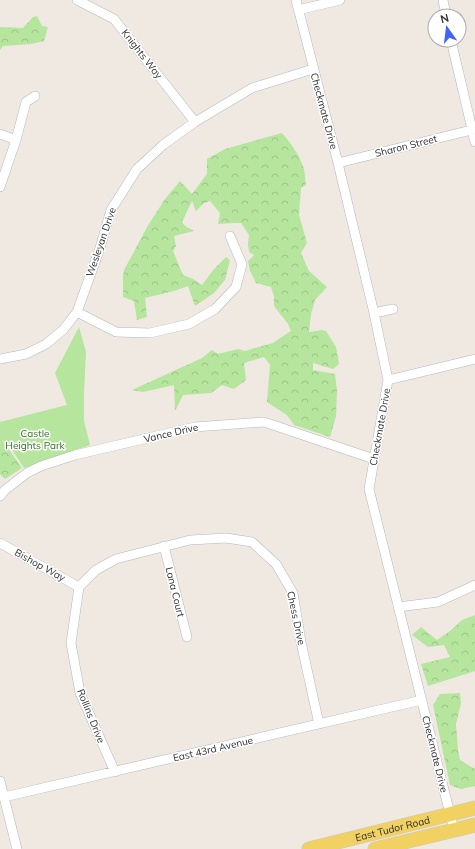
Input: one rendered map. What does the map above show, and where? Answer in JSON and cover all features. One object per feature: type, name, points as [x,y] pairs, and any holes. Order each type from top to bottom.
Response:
[{"type":"main road","name":"East Tudor Road","points":[[309,849],[475,808]]},
{"type":"main road","name":"East Tudor Road","points":[[374,849],[475,826]]},
{"type":"street","name":"Knights Way","points":[[77,0],[114,19],[195,122]]},
{"type":"street","name":"Checkmate Drive","points":[[296,0],[338,163],[374,313],[388,380],[369,490],[454,830]]},
{"type":"street","points":[[298,10],[340,0]]},
{"type":"street","points":[[453,48],[475,142]]},
{"type":"street","name":"Wesleyan Drive","points":[[0,359],[26,354],[46,344],[63,330],[77,312],[100,248],[111,210],[137,169],[163,145],[195,122],[252,88],[313,69]]},
{"type":"street","points":[[0,186],[16,140],[26,102],[35,96]]},
{"type":"street","name":"Sharon Street","points":[[338,163],[473,130]]},
{"type":"street","points":[[0,134],[16,140]]},
{"type":"street","points":[[77,312],[116,332],[150,333],[189,324],[216,309],[236,287],[242,264],[230,236]]},
{"type":"street","points":[[374,313],[393,308]]},
{"type":"street","points":[[388,380],[475,359]]},
{"type":"street","name":"Vance Drive","points":[[0,496],[5,490],[27,473],[41,466],[75,455],[194,427],[264,422],[374,459]]},
{"type":"street","name":"Chess Drive","points":[[164,546],[190,540],[226,538],[252,542],[276,564],[293,593],[301,642],[319,724]]},
{"type":"street","name":"Bishop Way","points":[[0,543],[79,587]]},
{"type":"street","points":[[79,587],[96,570],[116,559],[164,546]]},
{"type":"street","name":"Lana Court","points":[[164,546],[187,637]]},
{"type":"street","points":[[398,607],[438,602],[475,585]]},
{"type":"street","name":"Rollins Drive","points":[[79,587],[71,643],[80,693],[115,772]]},
{"type":"street","name":"East 43rd Avenue","points":[[4,797],[422,700]]},
{"type":"street","points":[[0,781],[18,849]]},
{"type":"green space","points":[[37,16],[42,26],[48,27],[44,41],[31,44],[3,46],[0,50],[0,27],[23,28],[33,17]]},
{"type":"green space","points":[[282,133],[298,155],[304,171],[306,185],[301,188],[299,215],[307,243],[301,253],[309,271],[327,287],[315,300],[311,314],[309,332],[322,330],[326,331],[336,347],[339,364],[333,369],[313,363],[313,370],[335,374],[337,391],[336,416],[330,437],[294,425],[287,415],[267,402],[270,365],[264,357],[244,363],[246,380],[234,389],[222,385],[211,393],[183,395],[175,411],[174,385],[143,392],[132,390],[202,358],[212,350],[218,354],[238,349],[245,351],[273,343],[291,331],[288,324],[274,306],[274,296],[271,287],[256,283],[250,271],[248,261],[254,255],[249,252],[249,235],[241,223],[218,224],[220,213],[210,201],[204,203],[196,211],[192,201],[182,222],[185,226],[194,231],[174,236],[176,246],[173,251],[183,275],[202,285],[214,269],[226,257],[230,260],[225,280],[214,293],[195,306],[188,286],[145,298],[147,317],[137,320],[134,301],[123,297],[124,270],[147,227],[165,199],[180,181],[192,194],[207,174],[207,159],[225,149]]},
{"type":"green space","name":"Castle Heights Park","points":[[79,327],[86,352],[84,421],[90,445],[24,468],[9,445],[0,439],[0,422],[67,405],[55,373]]},
{"type":"green space","points":[[0,437],[22,468],[5,479],[0,474]]},
{"type":"green space","points":[[475,615],[475,671],[428,686],[421,664],[450,657],[444,645],[428,647],[412,635],[421,627],[437,640],[462,620]]},
{"type":"green space","points":[[460,693],[461,703],[456,724],[458,750],[460,760],[475,769],[475,786],[461,789],[450,785],[433,705],[440,694]]}]
